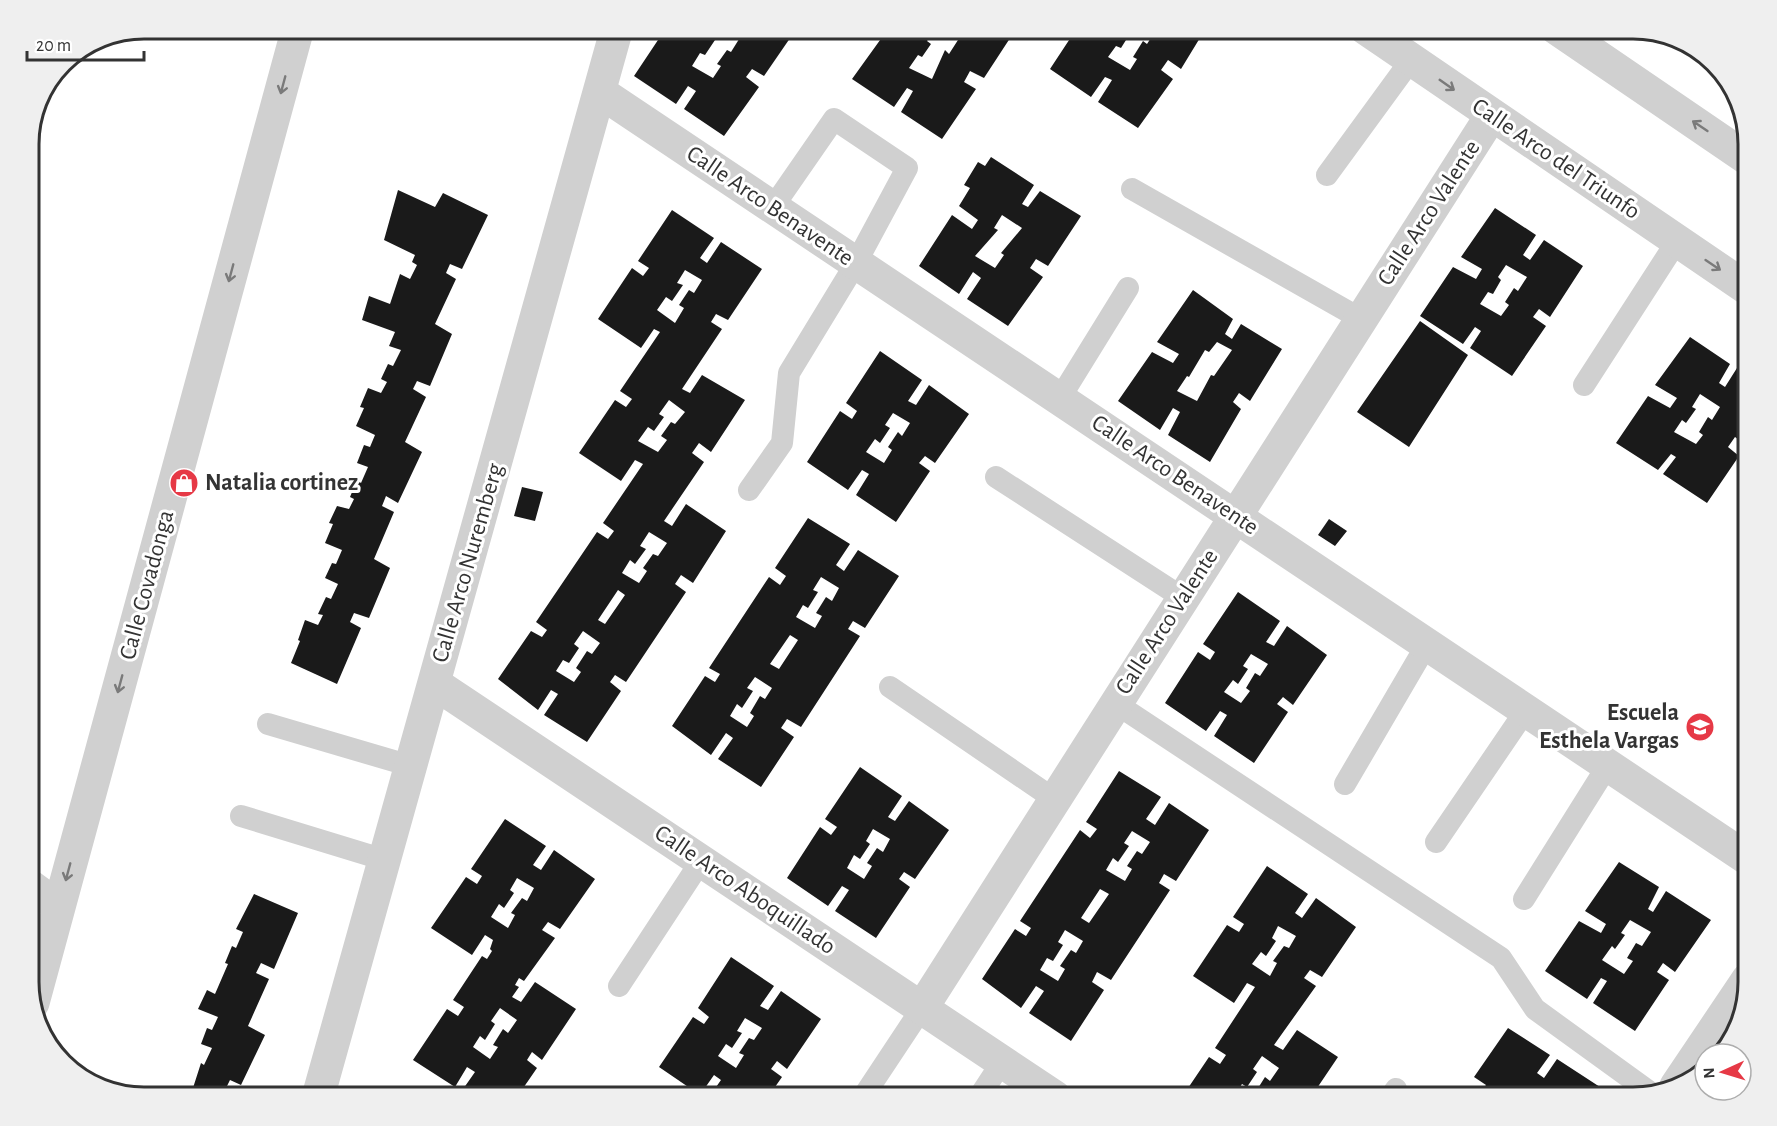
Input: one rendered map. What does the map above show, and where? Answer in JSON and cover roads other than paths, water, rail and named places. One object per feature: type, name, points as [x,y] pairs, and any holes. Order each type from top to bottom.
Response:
[{"type":"street","name":"Calle Covadonga","points":[[39,981],[295,39]]},
{"type":"street","name":"Calle Arco Nuremberg","points":[[321,1087],[614,39]]},
{"type":"street","name":"Calle Arco del Triunfo","points":[[1381,39],[1738,282]]},
{"type":"street","points":[[1572,39],[1738,152]]},
{"type":"street","name":"Calle Arco Benavente","points":[[600,92],[1738,852]]},
{"type":"street","name":"Calle Arco Valente","points":[[922,1008],[1491,116]]},
{"type":"street","name":"Calle Arco Aboquillado","points":[[434,683],[1039,1087]]},
{"type":"street","points":[[39,893],[59,908]]},
{"type":"street","points":[[1684,1074],[1737,998]]},
{"type":"lane","points":[[1327,174],[1411,60]]},
{"type":"lane","points":[[749,490],[782,443],[789,373],[856,263],[907,168],[834,119],[773,207]]},
{"type":"lane","points":[[1132,189],[1361,320]]},
{"type":"lane","points":[[1584,385],[1677,241]]},
{"type":"lane","points":[[1060,398],[1128,288]]},
{"type":"lane","points":[[996,477],[1183,597]]},
{"type":"lane","points":[[1345,784],[1427,644]]},
{"type":"lane","points":[[890,687],[1054,799]]},
{"type":"lane","points":[[1115,703],[1501,958],[1535,1009],[1642,1086]]},
{"type":"lane","points":[[1436,842],[1526,710]]},
{"type":"lane","points":[[268,724],[411,766]]},
{"type":"lane","points":[[1524,899],[1608,765]]},
{"type":"lane","points":[[241,816],[385,860]]},
{"type":"lane","points":[[619,986],[701,861]]},
{"type":"lane","points":[[869,1087],[922,1008]]},
{"type":"lane","points":[[986,1087],[1002,1062]]},
{"type":"place","name":"Natalia cortinez","points":[[184,483]]},
{"type":"place","name":"Escuela Esthela Vargas","points":[[1700,727]]}]
